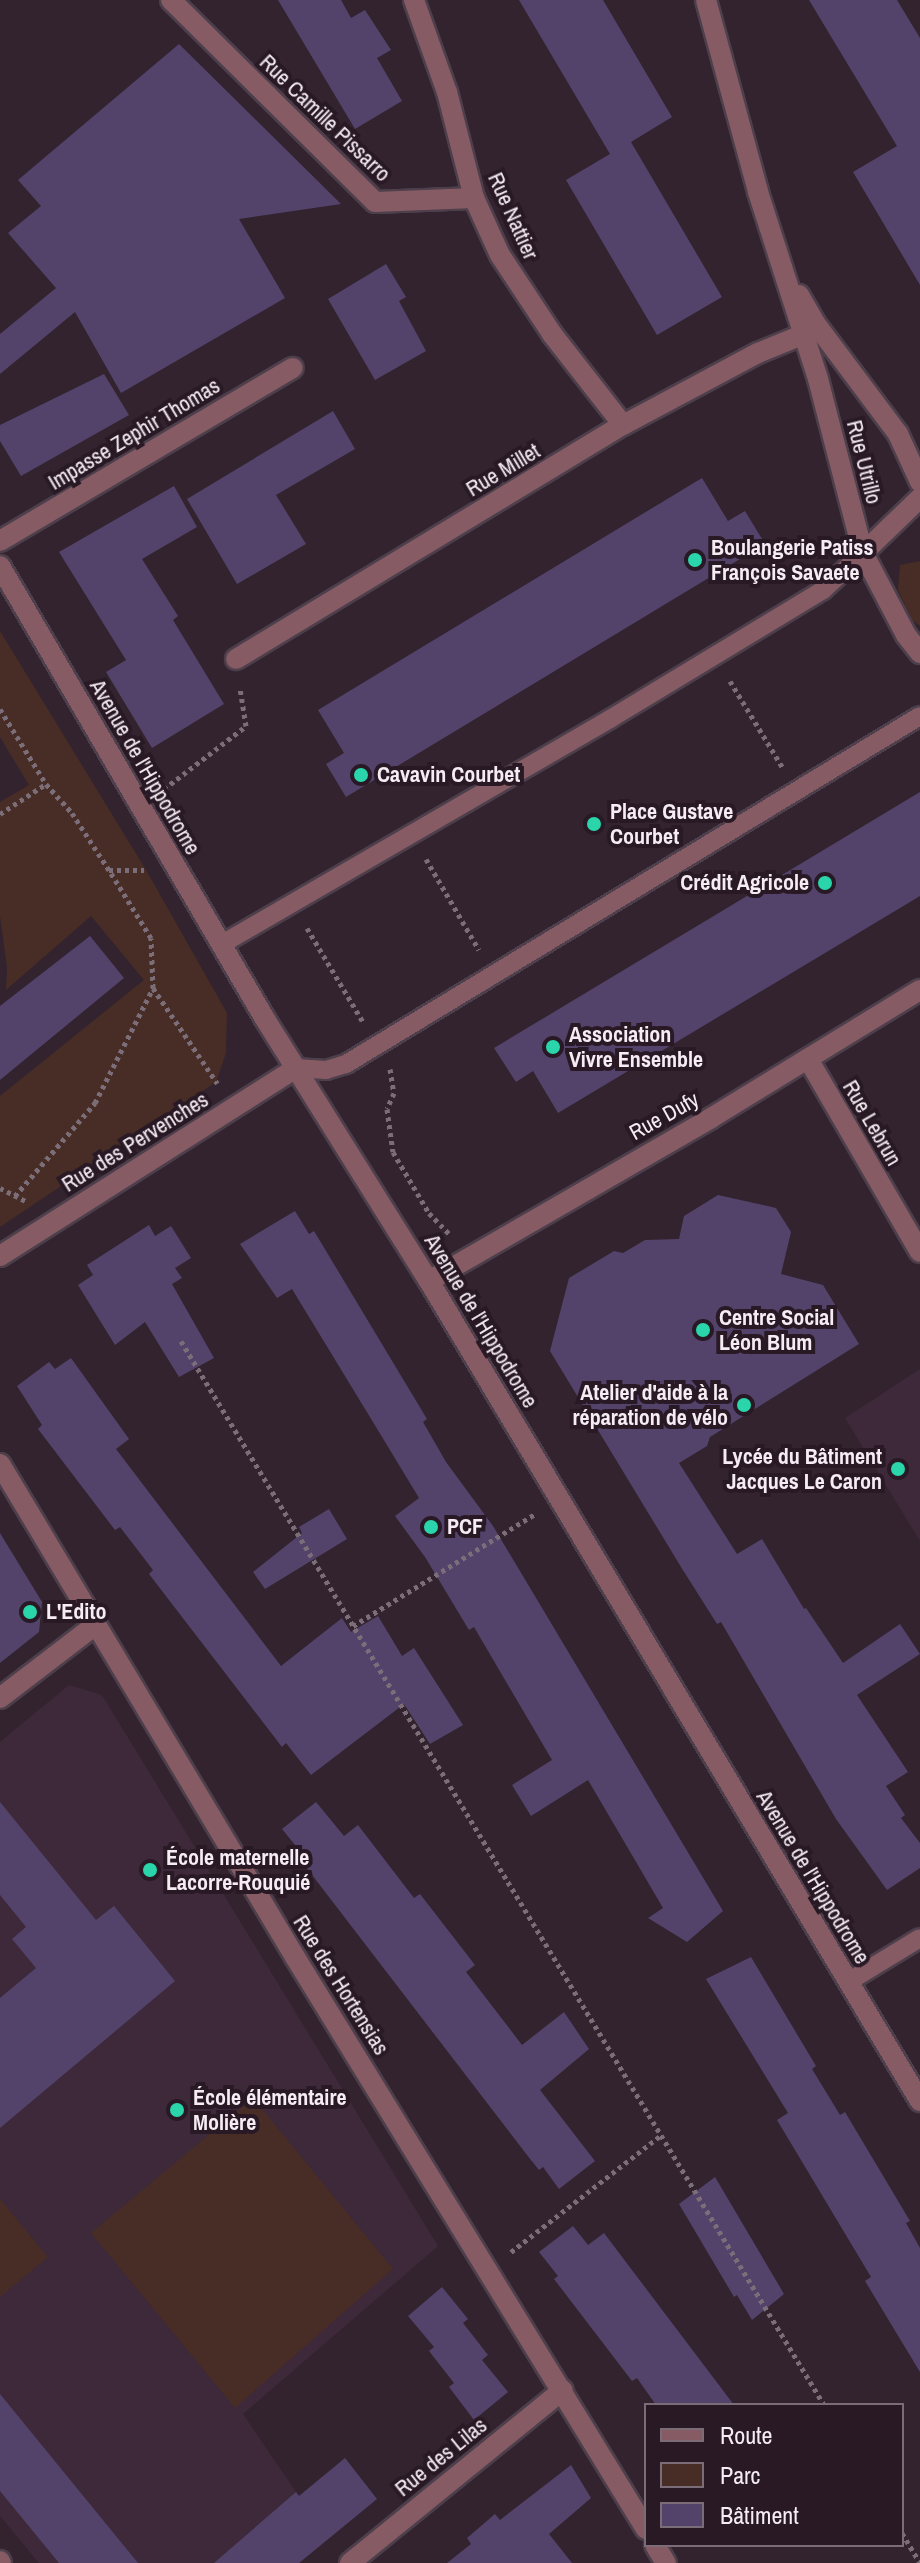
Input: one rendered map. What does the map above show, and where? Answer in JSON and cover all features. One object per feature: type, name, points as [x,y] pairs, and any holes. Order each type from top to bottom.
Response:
[{"type":"street","name":"Rue Camille Pissarro","points":[[171,0],[375,202],[474,198]]},
{"type":"street","name":"Rue Nattier","points":[[414,0],[447,92],[474,198],[500,255],[552,334],[623,425]]},
{"type":"street","name":"Rue Utrillo","points":[[706,0],[758,192],[818,379],[863,553],[906,635],[920,653]]},
{"type":"street","name":"Rue Utrillo","points":[[786,272],[815,323],[898,434],[920,482]]},
{"type":"street","name":"Rue Millet","points":[[236,659],[623,425],[758,353],[802,335]]},
{"type":"street","name":"Impasse Zephir Thomas","points":[[0,541],[293,368]]},
{"type":"street","points":[[863,553],[920,498]]},
{"type":"street","name":"Avenue de l'Hippodrome","points":[[0,566],[166,852],[429,1281],[920,2101]]},
{"type":"street","name":"Rue Dufy","points":[[429,1281],[920,990]]},
{"type":"street","name":"Rue Lebrun","points":[[808,1059],[920,1252]]},
{"type":"street","name":"Rue des Pervenches","points":[[0,1256],[296,1068]]},
{"type":"street","name":"Rue des Hortensias","points":[[0,1464],[644,2526]]},
{"type":"street","points":[[0,1698],[95,1625]]},
{"type":"street","name":"Rue des Lilas","points":[[350,2563],[563,2390]]},
{"type":"lane","points":[[222,944],[610,719],[714,652],[823,590],[863,553]]},
{"type":"lane","points":[[296,1068],[326,1070],[346,1064],[920,716]]},
{"type":"lane","points":[[848,1982],[920,1938]]},
{"type":"path","points":[[714,652],[796,791]]},
{"type":"path","points":[[140,806],[246,726],[236,659]]},
{"type":"path","points":[[0,709],[46,784],[72,813],[151,938],[153,988],[95,1103],[15,1196]]},
{"type":"path","points":[[0,814],[46,784]]},
{"type":"path","points":[[412,834],[494,976]]},
{"type":"path","points":[[109,870],[146,870],[166,852]]},
{"type":"path","points":[[293,905],[394,1076],[394,1093],[387,1109],[393,1152],[429,1213],[449,1234],[472,1234],[481,1250]]},
{"type":"path","points":[[153,988],[234,1108]]},
{"type":"path","points":[[181,1341],[823,2403]]},
{"type":"path","points":[[353,1626],[524,1523],[558,1497]]},
{"type":"path","points":[[511,2252],[660,2136]]},
{"type":"path","points":[[904,2537],[918,2562]]},
{"type":"shaded area","name":"Lycée du Bâtiment Jacques Le Caron","points":[[920,1369],[920,1541],[845,1418]]},
{"type":"shaded area","name":"École élémentaire Molière","points":[[69,1685],[102,1695],[438,2246],[243,2414],[296,2492],[332,2536],[299,2563],[39,2563],[0,2516],[0,1742]]},
{"type":"green space","points":[[920,561],[920,626],[912,620],[898,590],[900,565]]},
{"type":"green space","points":[[0,631],[146,870],[227,1013],[226,1053],[216,1082],[0,1227],[0,1096],[144,980],[91,916],[6,990],[7,967],[0,916],[0,802],[29,785],[0,737]]},
{"type":"green space","points":[[253,2098],[393,2269],[235,2408],[91,2233]]},
{"type":"green space","points":[[0,2199],[48,2257],[0,2297]]},
{"type":"building","points":[[278,0],[341,0],[351,18],[365,10],[391,50],[377,58],[402,101],[355,129]]},
{"type":"building","points":[[519,0],[603,0],[672,117],[631,142],[722,297],[657,335],[566,180],[610,154]]},
{"type":"building","points":[[809,0],[897,0],[920,38],[920,285],[853,172],[897,146]]},
{"type":"building","points":[[179,44],[341,204],[239,219],[285,298],[121,393],[75,312],[0,374],[0,334],[56,288],[8,233],[41,206],[18,180]]},
{"type":"building","points":[[386,264],[406,297],[399,301],[426,351],[375,380],[328,299]]},
{"type":"building","points":[[104,374],[129,415],[21,476],[0,441],[0,425]]},
{"type":"building","points":[[333,411],[355,449],[276,495],[306,544],[237,584],[187,499]]},
{"type":"building","points":[[702,478],[728,521],[745,511],[765,544],[346,797],[326,764],[344,753],[318,710]]},
{"type":"building","points":[[174,486],[197,527],[142,559],[178,616],[173,620],[224,704],[152,748],[106,672],[126,660],[59,552]]},
{"type":"building","points":[[920,792],[920,896],[558,1113],[533,1071],[516,1082],[494,1048]]},
{"type":"building","points":[[90,936],[124,978],[0,1080],[0,1006]]},
{"type":"building","points":[[718,1195],[776,1208],[791,1232],[781,1274],[823,1285],[859,1344],[710,1437],[707,1446],[679,1463],[737,1554],[762,1539],[804,1609],[843,1663],[900,1624],[920,1654],[857,1695],[908,1772],[886,1786],[905,1815],[901,1818],[920,1843],[920,1868],[887,1890],[836,1819],[721,1622],[717,1624],[681,1567],[550,1351],[569,1278],[614,1251],[623,1253],[645,1240],[679,1239],[684,1216]]},
{"type":"building","points":[[295,1211],[309,1234],[314,1231],[427,1419],[423,1422],[446,1462],[493,1526],[723,1911],[687,1942],[648,1918],[663,1908],[588,1780],[531,1816],[512,1785],[552,1760],[474,1627],[469,1630],[425,1557],[395,1516],[419,1498],[292,1289],[277,1298],[240,1244]]},
{"type":"building","points":[[149,1225],[155,1236],[171,1226],[191,1258],[175,1268],[182,1278],[172,1284],[214,1358],[179,1377],[145,1322],[115,1345],[78,1285],[93,1275],[87,1265]]},
{"type":"building","points":[[71,1358],[129,1439],[116,1449],[281,1666],[342,1618],[351,1632],[378,1616],[402,1656],[414,1648],[463,1725],[430,1744],[404,1704],[311,1775],[286,1743],[282,1747],[149,1574],[153,1570],[120,1527],[115,1530],[38,1429],[42,1425],[17,1386],[49,1362],[55,1369]]},
{"type":"building","points":[[329,1509],[347,1539],[265,1589],[253,1572],[302,1533],[299,1527]]},
{"type":"building","points":[[0,1533],[42,1602],[39,1632],[0,1663]]},
{"type":"building","points":[[0,1802],[96,1920],[114,1906],[175,1981],[0,2128],[0,1998],[36,1968],[12,1939],[26,1927],[0,1895]]},
{"type":"building","points":[[316,1802],[344,1836],[358,1825],[414,1898],[420,1894],[475,1965],[466,1972],[522,2045],[564,2012],[589,2049],[540,2090],[595,2161],[559,2189],[543,2167],[539,2170],[527,2155],[296,1854],[300,1851],[282,1829]]},
{"type":"building","points":[[751,1957],[816,2066],[812,2069],[840,2115],[845,2112],[910,2221],[906,2223],[920,2248],[920,2372],[865,2281],[871,2277],[777,2120],[788,2113],[706,1979]]},
{"type":"building","points":[[715,2177],[784,2294],[752,2320],[737,2295],[734,2297],[679,2204]]},
{"type":"building","points":[[573,2226],[588,2245],[604,2233],[732,2403],[655,2403],[637,2378],[632,2381],[554,2279],[558,2276],[539,2252]]},
{"type":"building","points":[[442,2287],[468,2319],[463,2323],[488,2355],[482,2360],[508,2392],[474,2420],[449,2387],[454,2383],[429,2351],[434,2347],[408,2316]]},
{"type":"building","points":[[0,2394],[138,2563],[59,2563],[0,2491]]},
{"type":"building","points":[[345,2458],[377,2499],[299,2563],[214,2563],[296,2492],[299,2496]]},
{"type":"building","points":[[571,2465],[591,2498],[549,2534],[572,2563],[447,2563],[471,2544],[467,2538],[495,2514],[500,2520]]},
{"type":"place","name":"Boulangerie Patiss François Savaete","points":[[695,560]]},
{"type":"place","name":"Cavavin Courbet","points":[[361,775]]},
{"type":"place","name":"Place Gustave Courbet","points":[[594,824]]},
{"type":"place","name":"Crédit Agricole","points":[[825,883]]},
{"type":"place","name":"Association Vivre Ensemble","points":[[553,1047]]},
{"type":"place","name":"Centre Social Léon Blum","points":[[703,1330]]},
{"type":"place","name":"Atelier d'aide à la réparation de vélo","points":[[744,1405]]},
{"type":"place","name":"Lycée du Bâtiment Jacques Le Caron","points":[[898,1469]]},
{"type":"place","name":"PCF","points":[[431,1527]]},
{"type":"place","name":"L'Edito","points":[[30,1612]]},
{"type":"place","name":"École maternelle Lacorre-Rouquié","points":[[150,1870]]},
{"type":"place","name":"École élémentaire Molière","points":[[177,2110]]}]
